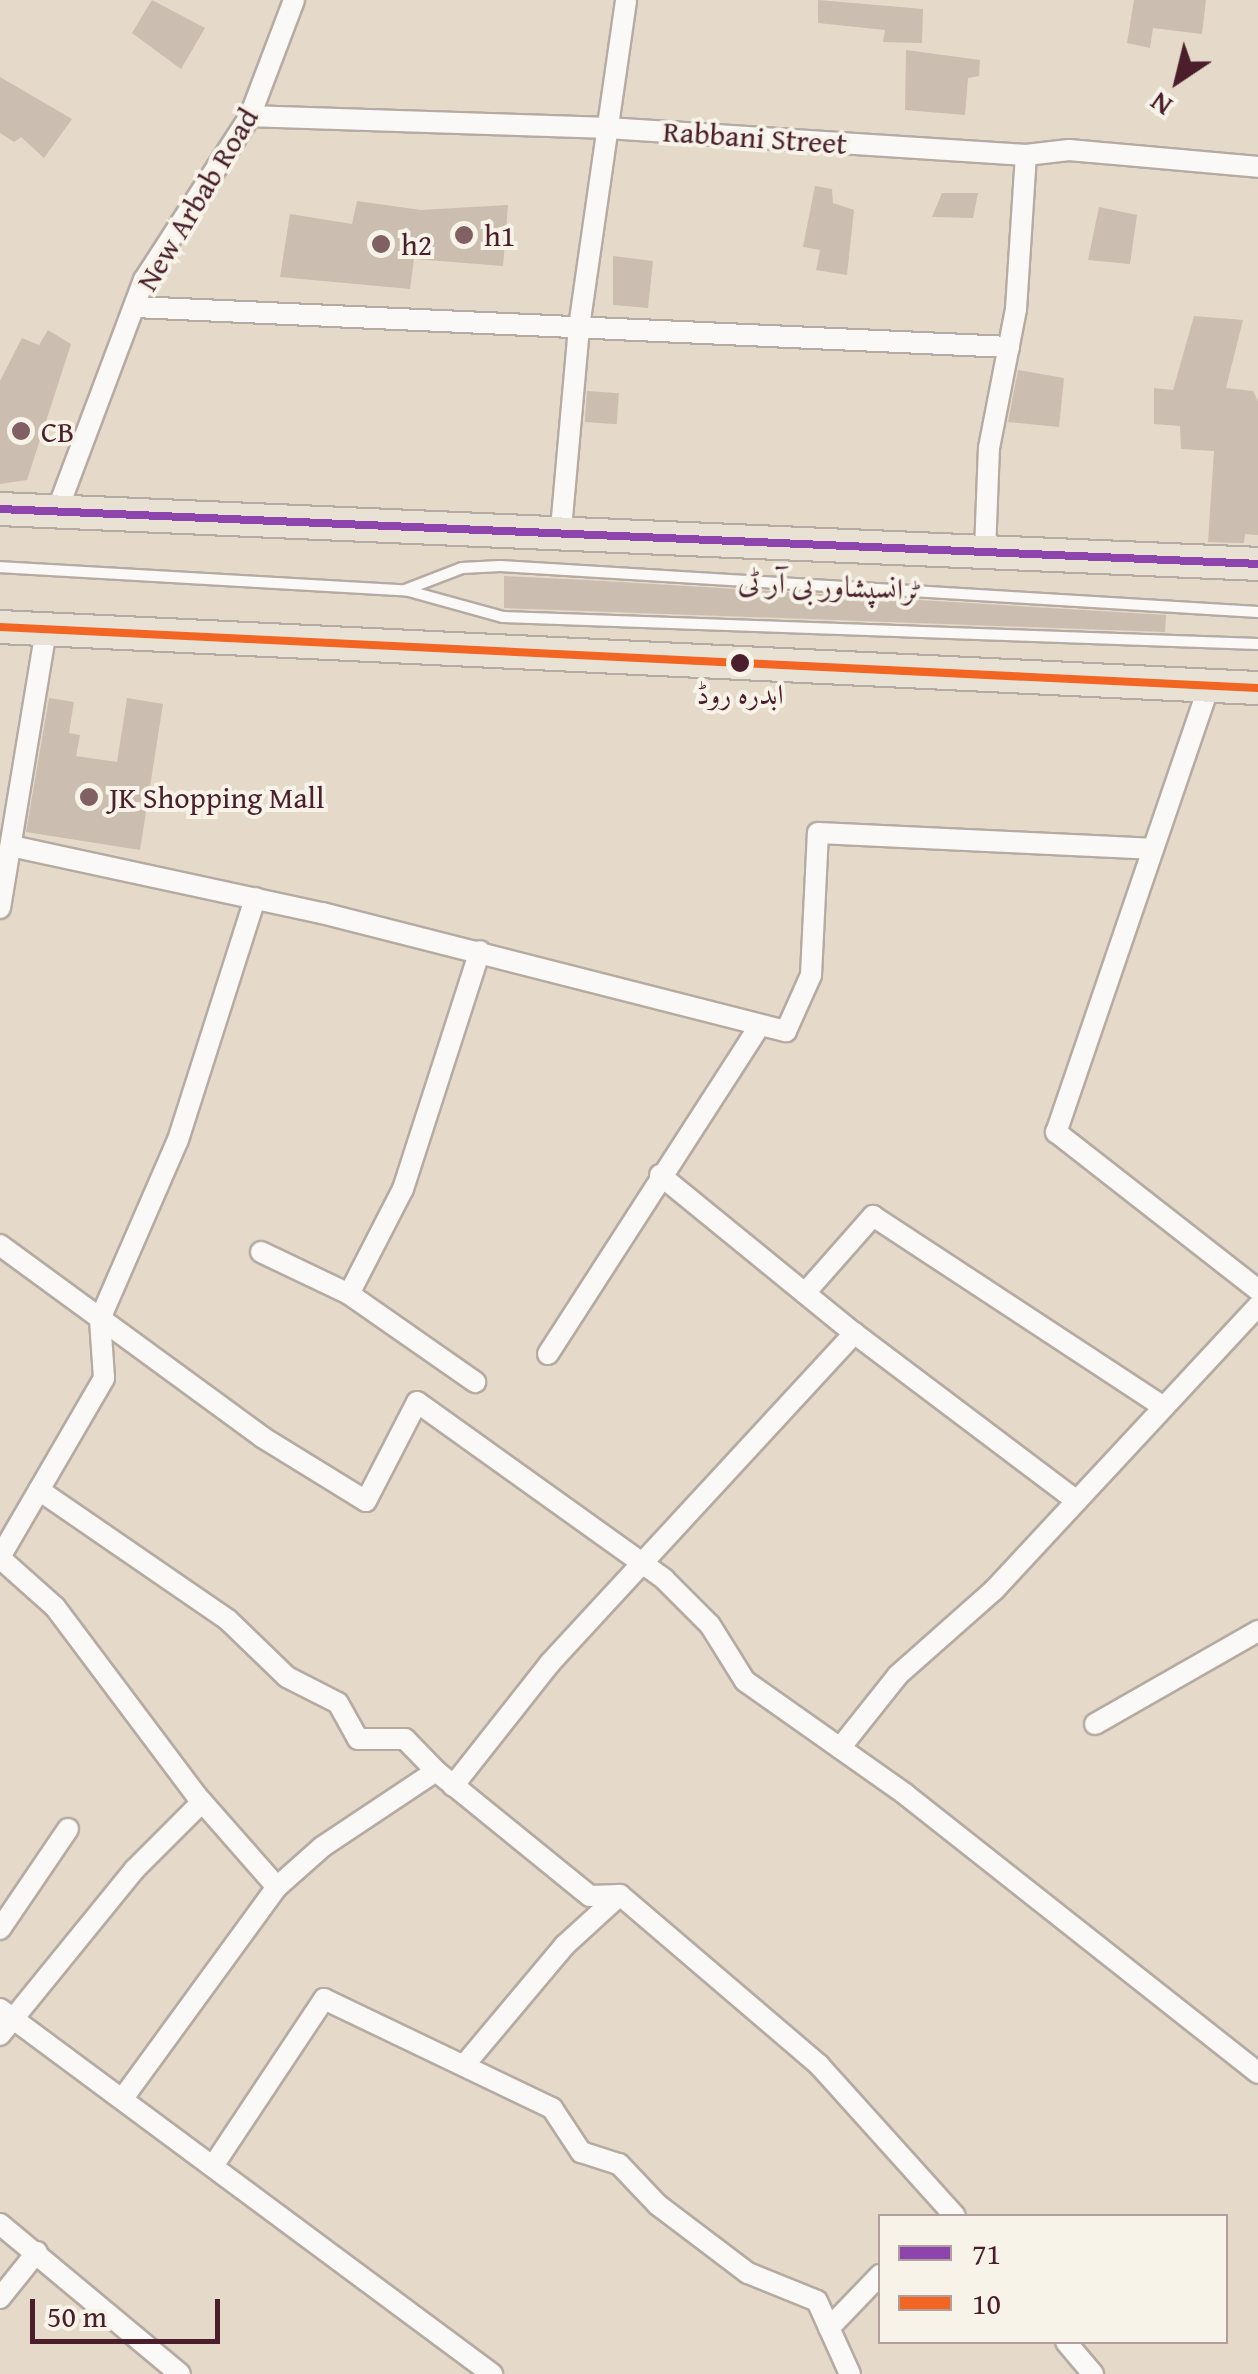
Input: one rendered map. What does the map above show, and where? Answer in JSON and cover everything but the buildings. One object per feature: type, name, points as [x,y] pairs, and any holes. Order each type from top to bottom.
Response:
[{"type":"highway","points":[[0,509],[561,529],[1258,564]]},
{"type":"highway","points":[[0,627],[1258,688]]},
{"type":"street","name":"New Arbab Road","points":[[57,511],[144,280],[250,116],[294,0]]},
{"type":"street","points":[[561,529],[579,327],[626,0]]},
{"type":"street","name":"Rabbani Street","points":[[250,116],[608,128],[1026,155],[1070,150],[1258,167]]},
{"type":"street","points":[[985,552],[989,448],[1008,347],[1026,155]]},
{"type":"street","points":[[135,307],[1008,347]]},
{"type":"street","points":[[0,908],[46,629]]},
{"type":"street","points":[[1209,686],[1056,1132],[1258,1290]]},
{"type":"street","points":[[11,846],[480,950],[786,1032],[811,976],[818,834],[1152,849]]},
{"type":"street","points":[[255,898],[178,1140],[100,1320],[104,1378],[0,1557],[55,1607],[202,1802],[277,1887]]},
{"type":"street","points":[[349,1294],[404,1189],[480,950]]},
{"type":"street","points":[[548,1354],[660,1174],[760,1025]]},
{"type":"street","points":[[660,1174],[854,1333],[1077,1500]]},
{"type":"street","points":[[805,1294],[873,1216],[1164,1407]]},
{"type":"street","points":[[0,1245],[262,1437],[366,1502],[417,1402],[644,1566],[710,1625],[744,1681],[840,1748],[1258,2074]]},
{"type":"street","points":[[261,1252],[349,1294],[476,1382]]},
{"type":"street","points":[[840,1748],[898,1675],[994,1590],[1258,1306]]},
{"type":"street","points":[[454,1786],[550,1663],[644,1566],[854,1333]]},
{"type":"street","points":[[40,1490],[228,1620],[286,1677],[338,1703],[358,1739],[406,1739],[436,1771],[590,1896],[620,1895],[819,2065],[946,2213]]},
{"type":"street","points":[[1095,1724],[1258,1631]]},
{"type":"street","points":[[123,2098],[277,1887],[322,1847],[436,1771]]},
{"type":"street","points":[[0,2035],[8,2014],[134,1870],[202,1802]]},
{"type":"street","points":[[0,1929],[68,1829]]},
{"type":"street","points":[[466,2064],[565,1945],[620,1895]]},
{"type":"street","points":[[215,2164],[324,2000],[552,2108],[581,2152],[620,2164],[658,2206],[748,2273],[816,2302],[850,2374]]},
{"type":"street","points":[[8,2014],[215,2164],[492,2374]]},
{"type":"street","points":[[0,2224],[180,2374]]},
{"type":"street","points":[[0,2298],[37,2252]]},
{"type":"street","points":[[829,2328],[878,2277]]},
{"type":"street","points":[[1068,2344],[1093,2374]]},
{"type":"lane","name":"ٹرانسپشاور بی آر ٹی","points":[[406,590],[462,568],[500,566],[1258,612]]},
{"type":"lane","name":"ٹرانسپشاور بی آر ٹی","points":[[0,567],[406,590],[503,617],[1258,644]]},
{"type":"transit line","name":"71","points":[[0,509],[1258,564]]},
{"type":"transit line","name":"10","points":[[0,627],[1258,688]]},
{"type":"place","name":"h1","points":[[464,235]]},
{"type":"place","name":"h2","points":[[381,244]]},
{"type":"place","name":"CB","points":[[21,431]]},
{"type":"place","name":"ابدرہ روڈ","points":[[740,663]]},
{"type":"place","name":"JK Shopping Mall","points":[[89,797]]}]
